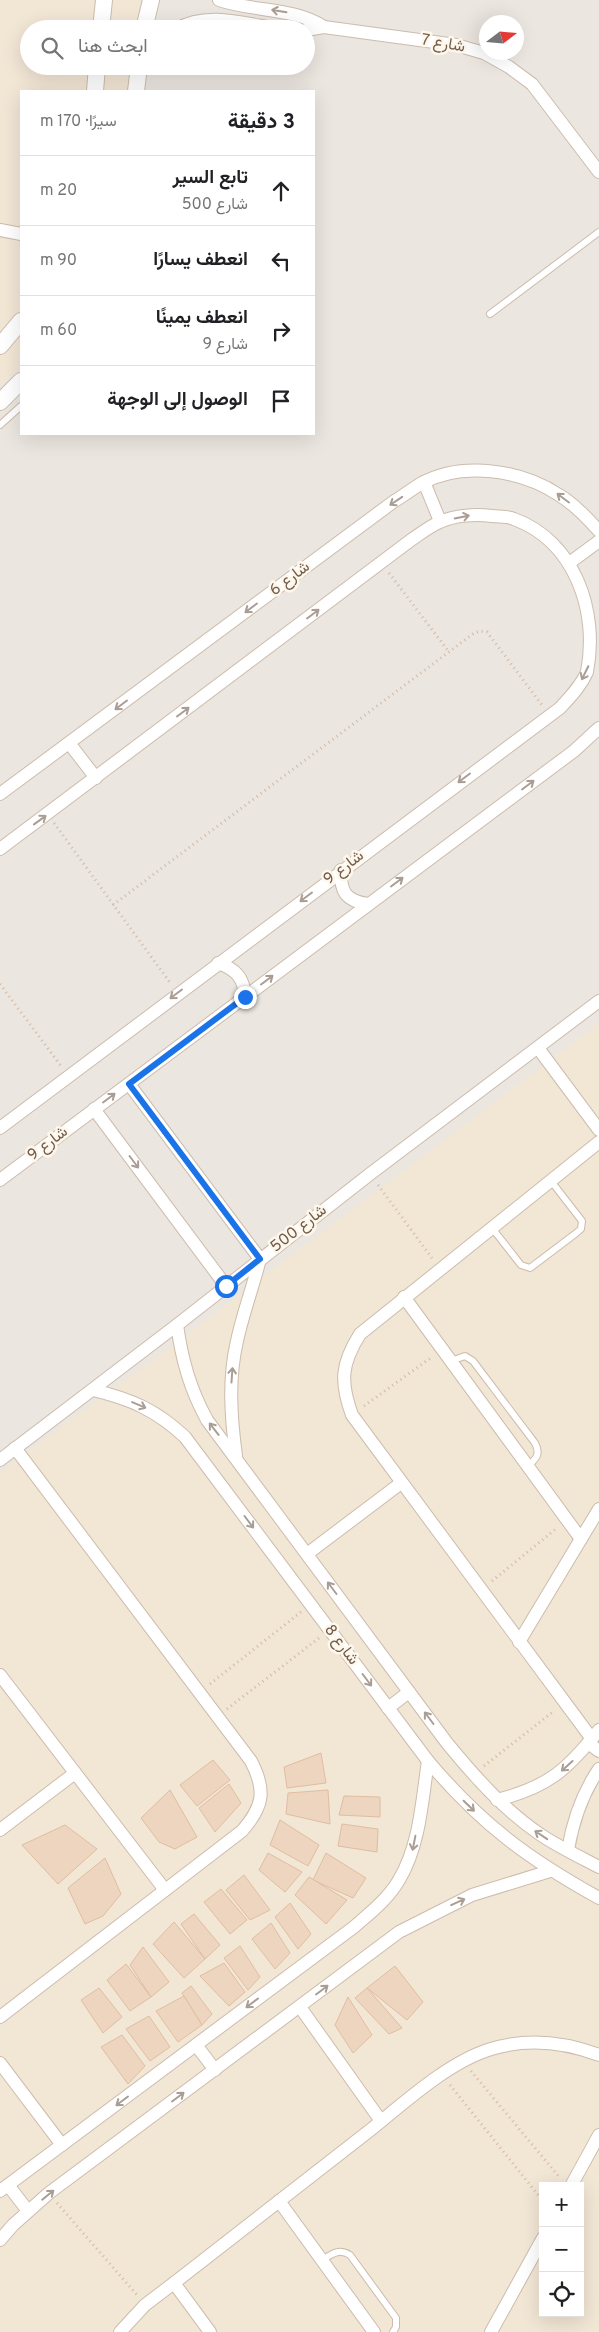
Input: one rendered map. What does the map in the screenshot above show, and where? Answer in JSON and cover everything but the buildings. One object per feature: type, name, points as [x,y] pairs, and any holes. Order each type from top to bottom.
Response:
[{"type":"street","points":[[102,20],[104,0]]},
{"type":"street","points":[[146,20],[151,0]]},
{"type":"street","name":"شارع 7","points":[[219,0],[231,4],[302,16],[310,20]]},
{"type":"street","name":"شارع 7","points":[[315,22],[324,27]]},
{"type":"street","name":"شارع 7","points":[[315,28],[324,27],[456,45],[484,53],[532,84],[599,172]]},
{"type":"street","points":[[95,90],[96,75]]},
{"type":"street","points":[[136,90],[138,75]]},
{"type":"street","points":[[0,230],[20,234]]},
{"type":"street","points":[[0,346],[20,322]]},
{"type":"street","points":[[0,402],[20,382]]},
{"type":"street","name":"شارع 6","points":[[0,794],[393,502],[424,482],[457,472],[492,471],[527,479],[559,495],[599,531]]},
{"type":"street","points":[[424,482],[440,522]]},
{"type":"street","points":[[0,849],[381,563],[440,522],[476,514],[513,518],[548,536],[572,561],[599,540]]},
{"type":"street","name":"شارع 9","points":[[0,1128],[340,870],[549,715],[572,695],[587,672],[595,643],[595,613],[586,584],[572,561]]},
{"type":"street","name":"شارع 9","points":[[0,1180],[574,751],[599,728]]},
{"type":"street","points":[[69,743],[96,778]]},
{"type":"street","points":[[340,870],[340,883],[345,894],[356,902],[368,904]]},
{"type":"street","points":[[218,963],[230,967],[239,974],[244,985],[245,997]]},
{"type":"street","name":"شارع 500","points":[[0,1460],[370,1174],[599,1002]]},
{"type":"street","points":[[538,1048],[599,1130]]},
{"type":"street","points":[[129,1084],[260,1259],[236,1342],[232,1371],[231,1400],[236,1458]]},
{"type":"street","points":[[94,1110],[226,1286]]},
{"type":"street","points":[[599,1142],[360,1334],[348,1352],[343,1373],[344,1395],[352,1416],[564,1702],[593,1737],[599,1751]]},
{"type":"street","points":[[404,1297],[581,1540]]},
{"type":"street","name":"شارع 8","points":[[177,1325],[186,1375],[195,1398],[207,1420],[409,1692],[473,1774],[497,1800],[542,1836],[599,1867]]},
{"type":"street","name":"شارع 8","points":[[93,1390],[114,1395],[152,1410],[185,1437],[428,1761],[454,1792],[484,1821],[516,1847],[550,1871],[599,1898]]},
{"type":"street","points":[[0,2017],[242,1830],[255,1816],[262,1798],[260,1778],[251,1761],[15,1448]]},
{"type":"street","points":[[307,1554],[401,1483]]},
{"type":"street","points":[[519,1642],[599,1509]]},
{"type":"street","points":[[0,1675],[165,1890]]},
{"type":"street","points":[[388,1708],[409,1692]]},
{"type":"street","points":[[497,1800],[540,1786],[574,1760],[593,1737]]},
{"type":"street","points":[[28,2211],[4,2188],[354,1927],[384,1899],[399,1881],[412,1852],[428,1761]]},
{"type":"street","points":[[568,1850],[573,1825],[581,1801],[599,1769]]},
{"type":"street","points":[[0,1830],[75,1773]]},
{"type":"street","points":[[0,2240],[28,2211],[49,2193],[399,1932],[435,1912],[472,1896],[550,1871]]},
{"type":"street","points":[[300,2006],[381,2122]]},
{"type":"street","points":[[120,2332],[145,2305],[442,2075],[463,2061],[490,2049],[520,2043],[550,2043],[579,2048],[599,2055]]},
{"type":"street","points":[[196,2045],[215,2070]]},
{"type":"street","points":[[0,2063],[62,2145]]},
{"type":"street","points":[[574,2182],[599,2135]]},
{"type":"street","points":[[279,2201],[374,2332]]},
{"type":"street","points":[[491,2332],[539,2245]]},
{"type":"street","points":[[174,2283],[210,2332]]},
{"type":"lane","points":[[490,314],[599,232]]},
{"type":"lane","points":[[0,425],[20,407]]},
{"type":"lane","points":[[492,1228],[521,1264],[530,1268],[575,1234],[581,1229],[582,1221],[551,1181]]},
{"type":"lane","points":[[451,1361],[465,1356],[473,1361],[536,1443],[537,1457],[528,1466]]},
{"type":"lane","points":[[322,2260],[338,2251],[350,2255],[396,2318],[396,2327],[392,2332]]},
{"type":"path","points":[[381,563],[449,652]]},
{"type":"path","points":[[113,905],[474,633],[480,631],[487,632],[549,715]]},
{"type":"path","points":[[47,815],[178,993]]},
{"type":"path","points":[[1,987],[68,1076]]},
{"type":"path","points":[[370,1174],[440,1269]]},
{"type":"path","points":[[352,1416],[442,1349]]},
{"type":"path","points":[[481,1590],[567,1520]]},
{"type":"path","points":[[199,1692],[310,1604]]},
{"type":"path","points":[[218,1716],[330,1630]]},
{"type":"path","points":[[473,1774],[564,1702]]},
{"type":"path","points":[[463,2061],[563,2182]]},
{"type":"path","points":[[442,2075],[539,2196]]},
{"type":"path","points":[[49,2193],[145,2305]]},
{"type":"shaded area","points":[[0,0],[599,0],[599,2332],[0,2332]]},
{"type":"shaded area","points":[[140,0],[599,0],[599,1023],[149,1363],[0,1472],[0,387],[20,367],[20,435],[315,435],[315,90],[130,90],[132,75],[315,75],[315,20],[138,20]]},
{"type":"route","points":[[226,1286],[260,1259],[129,1084],[245,997]]}]
